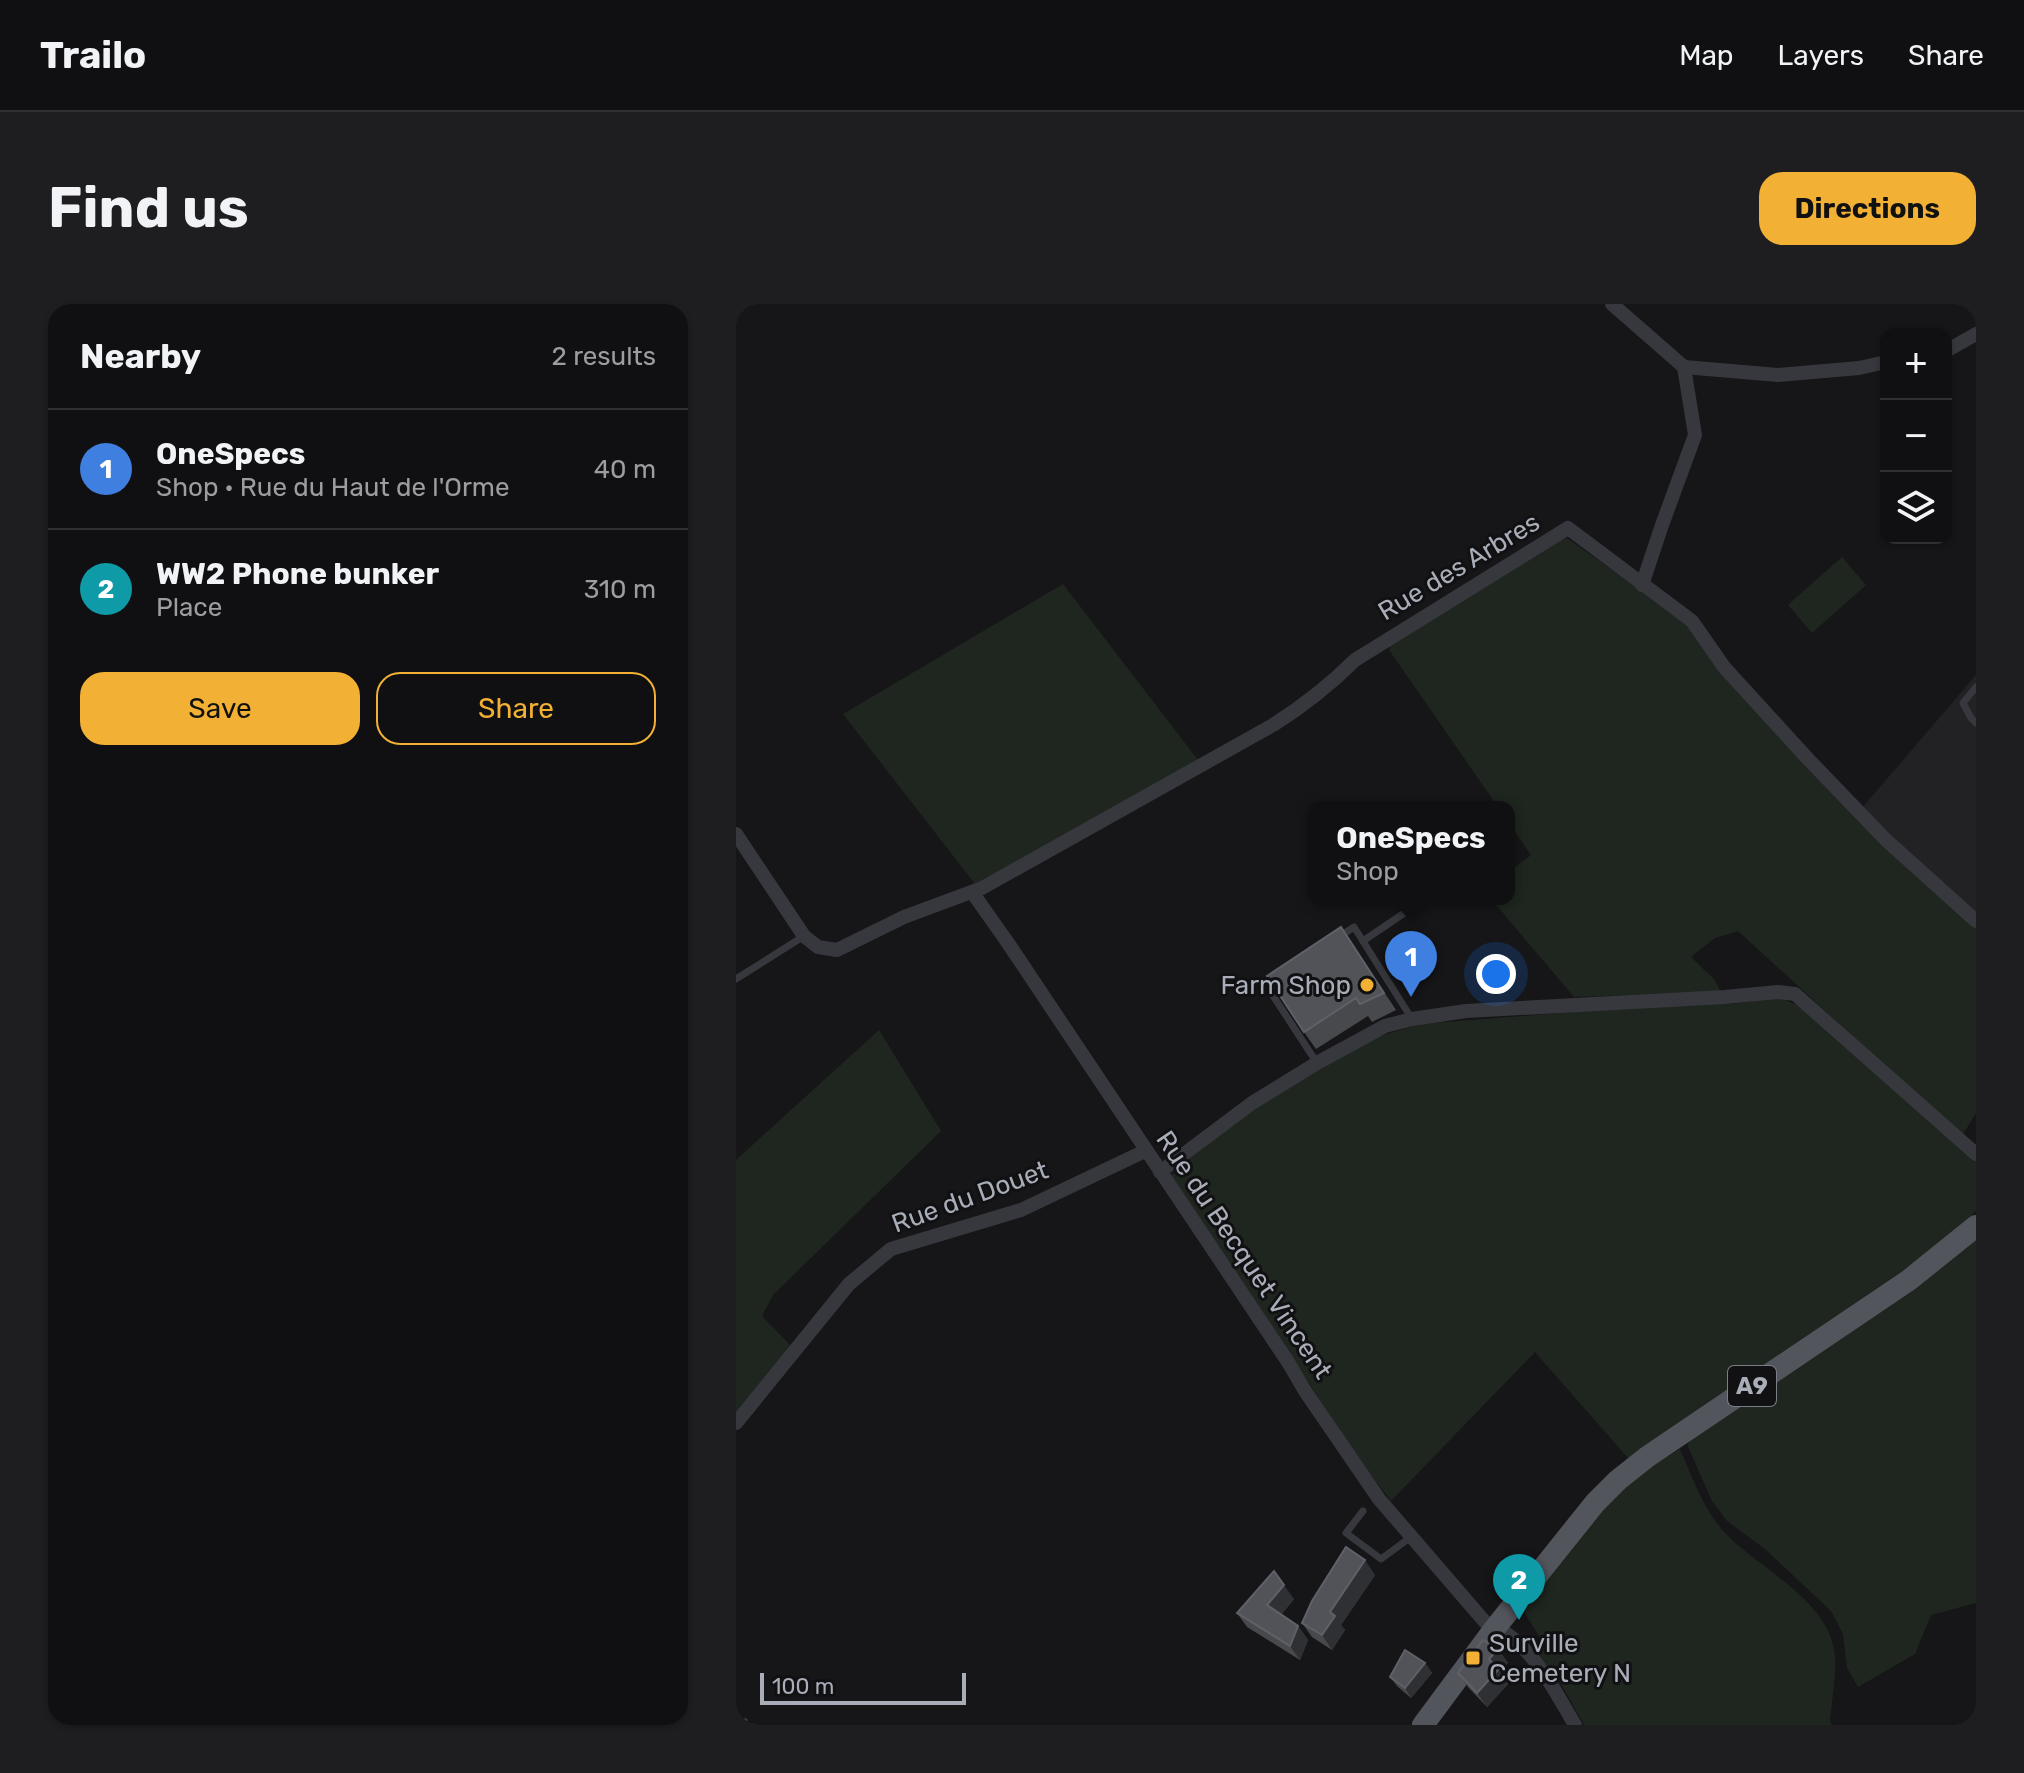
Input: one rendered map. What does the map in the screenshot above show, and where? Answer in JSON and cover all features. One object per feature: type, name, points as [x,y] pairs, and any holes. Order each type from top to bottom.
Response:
[{"type":"main road","name":"A9","points":[[1423,1725],[1495,1628],[1595,1503],[1618,1480],[1647,1457],[1909,1280],[1976,1226]]},
{"type":"street","points":[[1612,304],[1684,367],[1778,375],[1880,363]]},
{"type":"street","points":[[1952,348],[1976,334]]},
{"type":"street","points":[[1642,585],[1695,435],[1684,367]]},
{"type":"street","name":"Rue des Arbres","points":[[972,892],[1300,709],[1355,660],[1568,528],[1692,621],[1724,667],[1808,759],[1885,839],[1976,921]]},
{"type":"street","points":[[736,834],[804,936],[818,947],[837,950],[904,917],[972,892]]},
{"type":"street","name":"Rue du Becquet Vincent","points":[[972,892],[1379,1499],[1485,1622],[1506,1633],[1526,1650],[1575,1725]]},
{"type":"street","points":[[1160,1172],[1252,1103],[1385,1026],[1466,1011],[1778,992],[1795,994],[1976,1154]]},
{"type":"street","name":"Rue du Douet","points":[[736,1423],[849,1284],[891,1249],[1021,1210],[1145,1151]]},
{"type":"lane","points":[[1976,687],[1963,703],[1976,723]]},
{"type":"lane","points":[[1363,941],[1416,905]]},
{"type":"lane","points":[[1329,944],[1354,927],[1412,1019]]},
{"type":"lane","points":[[736,979],[804,936]]},
{"type":"lane","points":[[1291,969],[1266,985],[1317,1063]]},
{"type":"lane","points":[[1363,1511],[1346,1533],[1381,1559],[1411,1537]]},
{"type":"path","points":[[736,1713],[754,1725]]},
{"type":"shaded area","points":[[1567,538],[1688,624],[1955,911],[1976,929],[1976,1113],[1962,1136],[1738,931],[1715,938],[1691,957],[1714,979],[1721,992],[1574,997],[1496,905],[1515,905],[1515,867],[1531,855],[1515,832],[1515,801],[1494,801],[1389,650],[1392,643]]},
{"type":"shaded area","points":[[1842,557],[1866,585],[1812,633],[1788,605]]},
{"type":"shaded area","points":[[1063,584],[1198,760],[975,884],[843,714]]},
{"type":"shaded area","points":[[1976,675],[1976,914],[1862,808]]},
{"type":"shaded area","points":[[1780,998],[1802,1007],[1976,1161],[1976,1211],[1908,1267],[1628,1458],[1535,1352],[1391,1501],[1357,1457],[1170,1176],[1237,1118],[1318,1067],[1381,1036],[1420,1024],[1676,1004],[1733,1004]]},
{"type":"shaded area","points":[[879,1030],[941,1131],[773,1295],[762,1316],[791,1346],[736,1415],[736,1160]]},
{"type":"shaded area","points":[[1976,1238],[1976,1603],[1931,1615],[1915,1654],[1858,1687],[1847,1668],[1843,1634],[1831,1611],[1765,1549],[1727,1521],[1712,1501],[1688,1447],[1689,1439]]},
{"type":"shaded area","points":[[1680,1449],[1700,1495],[1720,1527],[1742,1549],[1794,1589],[1822,1621],[1831,1638],[1835,1658],[1832,1725],[1584,1725],[1561,1684],[1536,1651],[1543,1642],[1522,1609],[1599,1510],[1632,1478]]},
{"type":"building","points":[[1341,927],[1384,993],[1360,1004],[1356,998],[1304,1032],[1267,976]]},
{"type":"building","points":[[1346,1547],[1365,1560],[1330,1612],[1335,1616],[1322,1635],[1302,1623]]},
{"type":"building","points":[[1274,1571],[1284,1585],[1267,1605],[1298,1626],[1290,1646],[1237,1613]]},
{"type":"building","points":[[1483,1640],[1498,1649],[1489,1659],[1498,1670],[1477,1693],[1458,1673]]},
{"type":"building","points":[[1405,1650],[1425,1663],[1405,1688],[1390,1677]]},
{"type":"place","name":"Farm Shop","points":[[1367,985]]},
{"type":"place","name":"OneSpecs","points":[[1411,997]]},
{"type":"place","name":"WW2 Phone bunker","points":[[1519,1620]]},
{"type":"place","name":"Surville Cemetery N","points":[[1473,1658]]}]
